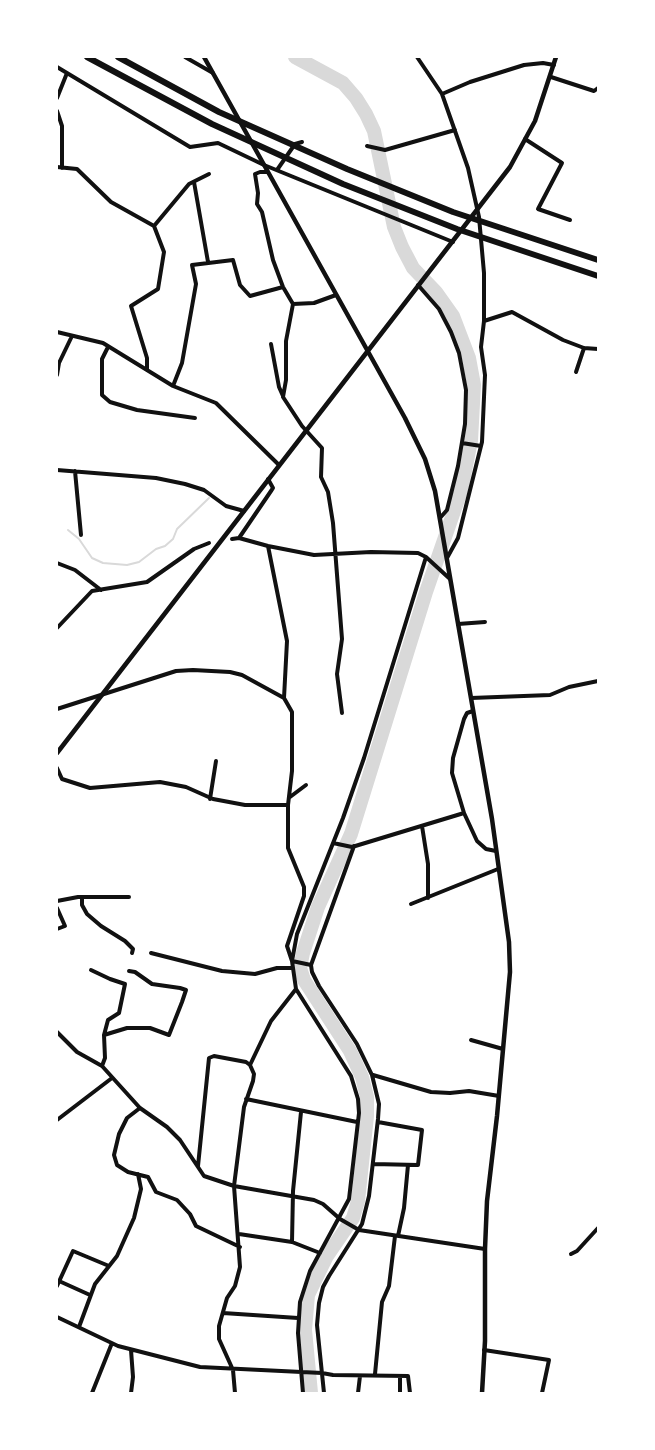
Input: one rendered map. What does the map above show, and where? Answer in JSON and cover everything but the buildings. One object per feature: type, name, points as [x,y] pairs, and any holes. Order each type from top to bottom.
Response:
[{"type":"highway","points":[[87,57],[212,124],[343,184],[458,229],[598,276]]},
{"type":"highway","points":[[118,57],[219,112],[347,170],[453,212],[598,260]]},
{"type":"street","points":[[185,57],[213,74]]},
{"type":"street","points":[[204,57],[417,441],[432,480],[440,518],[496,850],[509,942],[510,972],[487,1201],[482,1393]]},
{"type":"street","points":[[417,57],[442,94],[468,168],[478,209],[484,273],[484,321],[481,347],[485,375],[479,446],[458,538],[447,558]]},
{"type":"street","points":[[57,753],[510,166],[535,121],[556,57]]},
{"type":"street","points":[[442,94],[470,82],[524,65],[543,63],[554,65]]},
{"type":"street","points":[[57,67],[190,147],[218,143],[264,165],[453,242]]},
{"type":"street","points":[[57,98],[67,73]]},
{"type":"street","points":[[551,76],[594,91],[598,88]]},
{"type":"street","points":[[57,111],[62,126],[60,167],[77,169],[111,202],[154,226],[164,252],[158,289],[132,306],[147,358],[147,370]]},
{"type":"street","points":[[369,146],[386,150],[455,130]]},
{"type":"street","points":[[525,139],[562,164],[538,209],[570,220]]},
{"type":"street","points":[[277,170],[295,144],[302,142]]},
{"type":"street","points":[[267,172],[255,174],[257,204],[262,212],[273,260],[283,287],[293,304],[286,341],[286,380],[283,397]]},
{"type":"street","points":[[154,226],[189,184],[209,174]]},
{"type":"street","points":[[194,182],[208,262]]},
{"type":"street","points":[[173,386],[183,363],[196,284],[192,265],[233,260],[240,285],[250,296],[283,287]]},
{"type":"street","points":[[419,284],[442,314],[459,352],[466,390],[463,444],[447,510],[440,518]]},
{"type":"street","points":[[293,304],[314,303],[336,295]]},
{"type":"street","points":[[484,321],[512,312],[548,333],[584,348],[598,349]]},
{"type":"street","points":[[57,332],[103,343],[173,386],[216,403],[279,465]]},
{"type":"street","points":[[57,375],[59,363],[72,336]]},
{"type":"street","points":[[271,344],[283,397],[295,417],[322,448],[321,477],[328,492],[342,639],[337,674],[342,713]]},
{"type":"street","points":[[108,347],[102,359],[102,394],[110,402],[137,410],[195,418]]},
{"type":"street","points":[[576,372],[584,348]]},
{"type":"street","points":[[463,444],[479,446]]},
{"type":"street","points":[[57,470],[156,478],[185,484],[204,490],[226,506],[244,511]]},
{"type":"street","points":[[75,471],[81,535]]},
{"type":"street","points":[[239,538],[272,491],[273,488],[268,479]]},
{"type":"street","points":[[232,539],[239,538],[314,555],[396,551],[418,553],[426,557],[450,579]]},
{"type":"street","points":[[57,628],[92,591],[147,582],[194,549],[209,543]]},
{"type":"street","points":[[268,546],[287,642],[284,698]]},
{"type":"street","points":[[303,1393],[297,1318],[305,1281],[349,1199],[358,1099],[351,1076],[296,988],[292,968],[297,934],[334,843],[364,758],[426,557]]},
{"type":"street","points":[[57,563],[75,570],[100,590]]},
{"type":"street","points":[[458,624],[485,622]]},
{"type":"street","points":[[57,709],[176,671],[193,670],[242,675],[284,698],[292,712],[288,848],[304,888],[304,896],[287,946],[293,962]]},
{"type":"street","points":[[470,698],[550,695],[569,687],[598,681]]},
{"type":"street","points":[[472,711],[467,713],[464,719],[453,758],[452,773],[464,813],[477,841],[486,849],[496,850]]},
{"type":"street","points":[[210,799],[216,761]]},
{"type":"street","points":[[57,768],[62,779],[90,788],[160,782],[186,788],[210,799],[245,805],[288,806]]},
{"type":"street","points":[[290,797],[306,785]]},
{"type":"street","points":[[334,843],[353,846],[464,813]]},
{"type":"street","points":[[422,825],[428,864],[428,898]]},
{"type":"street","points":[[324,1393],[320,1373],[317,1325],[323,1287],[359,1230],[368,1203],[379,1104],[372,1075],[357,1044],[319,986],[308,964],[353,846]]},
{"type":"street","points":[[411,904],[498,869]]},
{"type":"street","points":[[82,897],[82,905],[94,921],[134,949]]},
{"type":"street","points":[[57,901],[82,897],[129,897]]},
{"type":"street","points":[[57,908],[65,926],[57,929]]},
{"type":"street","points":[[151,953],[222,971],[255,974],[277,968],[292,968]]},
{"type":"street","points":[[293,962],[308,964]]},
{"type":"street","points":[[91,970],[110,980],[125,984],[119,1013],[108,1020],[104,1035],[105,1058],[102,1066]]},
{"type":"street","points":[[104,1035],[127,1028],[150,1028],[169,1035],[182,1002],[186,990],[152,984],[135,972],[129,971]]},
{"type":"street","points":[[250,1065],[271,1021],[296,988]]},
{"type":"street","points":[[57,1032],[77,1052],[102,1066],[140,1107],[167,1127],[180,1140],[204,1176],[234,1186],[314,1200],[359,1230],[485,1249]]},
{"type":"street","points":[[471,1040],[503,1049]]},
{"type":"street","points":[[198,1167],[209,1058],[214,1056],[246,1062],[254,1074],[239,1134],[234,1186],[240,1267],[238,1279],[227,1298],[219,1326],[219,1340],[233,1370],[235,1393]]},
{"type":"street","points":[[372,1075],[431,1092],[475,1091],[499,1096]]},
{"type":"street","points":[[57,1120],[112,1078]]},
{"type":"street","points":[[246,1099],[357,1122]]},
{"type":"street","points":[[140,1107],[123,1124],[114,1155],[117,1165],[128,1172],[148,1177],[156,1192],[177,1200],[190,1214],[196,1226],[240,1247]]},
{"type":"street","points":[[291,1242],[301,1112]]},
{"type":"street","points":[[373,1164],[418,1165],[422,1130],[378,1122]]},
{"type":"street","points":[[375,1374],[381,1302],[389,1286],[396,1236],[405,1208],[408,1165]]},
{"type":"street","points":[[79,1327],[95,1284],[125,1239],[134,1218],[141,1189],[138,1174]]},
{"type":"street","points":[[571,1254],[577,1251],[598,1228]]},
{"type":"street","points":[[239,1234],[291,1242],[320,1253]]},
{"type":"street","points":[[90,1295],[58,1284],[73,1251],[109,1266]]},
{"type":"street","points":[[223,1313],[297,1318]]},
{"type":"street","points":[[57,1317],[131,1350],[200,1367],[360,1376],[375,1374],[408,1376],[410,1393]]},
{"type":"street","points":[[92,1393],[112,1343]]},
{"type":"street","points":[[131,1350],[133,1377],[131,1393]]},
{"type":"street","points":[[484,1350],[549,1360],[542,1393]]},
{"type":"street","points":[[358,1393],[360,1376]]},
{"type":"street","points":[[399,1393],[400,1376]]},
{"type":"waterway","points":[[295,57],[343,83],[366,114],[374,131],[394,227],[413,268],[436,292],[453,316],[469,358],[474,385],[471,441],[461,491],[426,592],[351,834],[318,907],[300,968],[304,980],[350,1051],[362,1077],[367,1097],[358,1201],[353,1218],[327,1256],[308,1295],[305,1330],[311,1393]]},
{"type":"waterway","points":[[68,530],[79,539],[92,558],[103,563],[127,565],[139,562],[156,549],[165,546],[173,539],[177,529],[209,498]]}]
